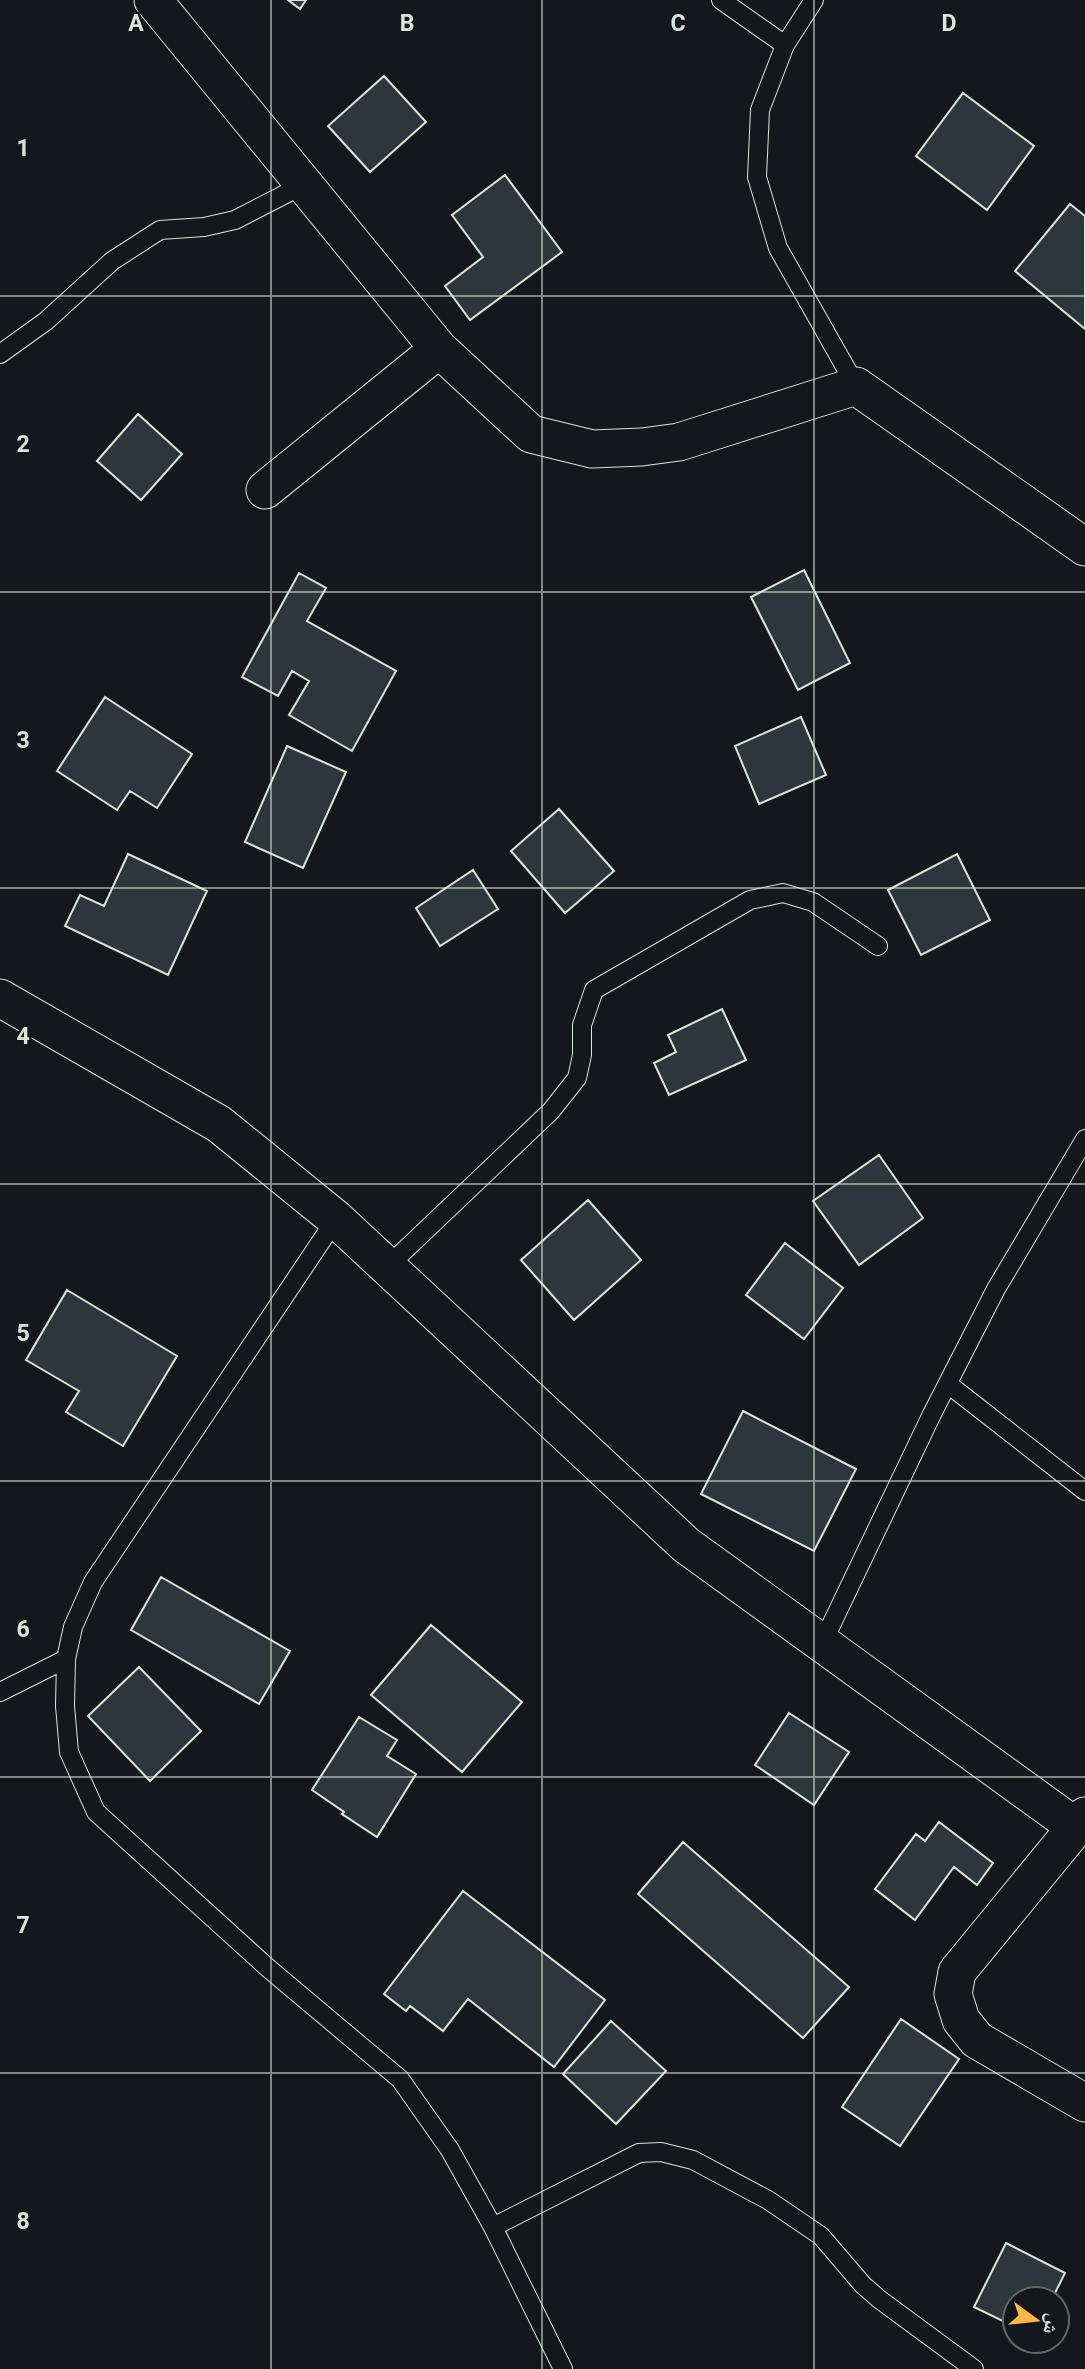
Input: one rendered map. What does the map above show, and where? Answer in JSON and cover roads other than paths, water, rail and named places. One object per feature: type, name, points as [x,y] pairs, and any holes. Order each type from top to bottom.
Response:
[{"type":"street","points":[[153,0],[439,349],[531,434],[592,449],[679,442],[856,386],[1085,547]]},
{"type":"street","points":[[265,490],[439,349]]},
{"type":"street","points":[[0,998],[219,1124],[335,1219],[686,1545],[822,1644],[1080,1821],[957,1972],[953,1994],[961,2020],[977,2040],[1085,2103]]},
{"type":"lane","points":[[721,0],[785,45]]},
{"type":"lane","points":[[814,0],[785,45],[760,110],[757,177],[778,248],[856,386]]},
{"type":"lane","points":[[0,354],[46,321],[112,261],[160,230],[204,227],[235,220],[303,184]]},
{"type":"lane","points":[[387,1267],[551,1111],[577,1078],[582,1055],[582,1025],[594,990],[750,900],[783,892],[813,902],[878,946]]},
{"type":"lane","points":[[822,1644],[996,1289],[1085,1139]]},
{"type":"lane","points":[[335,1219],[93,1582],[73,1627],[66,1659],[65,1706],[69,1752],[96,1812],[268,1968],[400,2079],[450,2150],[493,2227],[563,2369]]},
{"type":"lane","points":[[948,1384],[1085,1492]]},
{"type":"lane","points":[[0,1692],[66,1659]]},
{"type":"lane","points":[[493,2227],[639,2153],[661,2152],[693,2160],[768,2200],[821,2236],[863,2286],[974,2369]]}]
